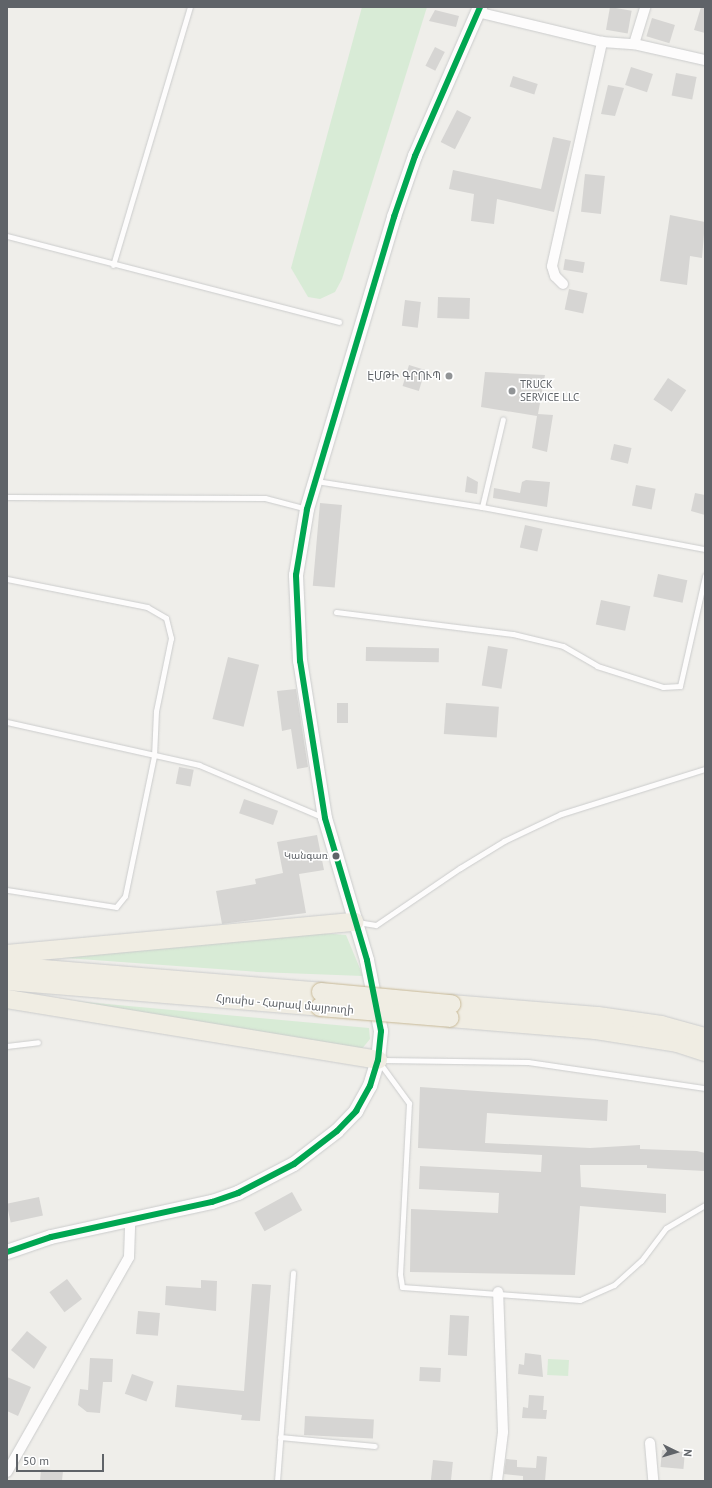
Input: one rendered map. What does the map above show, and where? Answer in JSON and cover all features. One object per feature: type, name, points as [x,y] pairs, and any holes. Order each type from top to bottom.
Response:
[{"type":"highway","points":[[7,954],[355,922]]},
{"type":"highway","name":"Հյուսիս - Հարավ մայրուղի","points":[[7,966],[320,1000]]},
{"type":"highway","name":"Հյուսիս - Հարավ մայրուղի","points":[[7,981],[320,1000],[474,1013],[677,1043],[705,1052]]},
{"type":"highway","points":[[7,999],[378,1060]]},
{"type":"highway","name":"Հյուսիս - Հարավ մայրուղի","points":[[474,1013],[598,1016],[668,1027],[705,1037]]},
{"type":"street","points":[[634,44],[645,7]]},
{"type":"street","points":[[7,1252],[50,1237],[212,1202],[238,1193],[294,1164],[337,1131],[356,1111],[370,1086],[378,1060],[381,1031],[372,981],[325,818],[300,661],[296,575],[307,509],[315,480],[397,209],[415,156],[478,10],[602,42],[634,44],[705,60]]},
{"type":"street","points":[[563,284],[555,276],[552,266],[602,42]]},
{"type":"street","points":[[7,1472],[129,1257],[130,1219]]},
{"type":"street","points":[[497,1481],[503,1432],[498,1292]]},
{"type":"street","points":[[650,1443],[653,1481]]},
{"type":"lane","points":[[113,265],[190,7]]},
{"type":"lane","points":[[7,236],[113,265],[339,322]]},
{"type":"lane","points":[[482,507],[503,419]]},
{"type":"lane","points":[[315,480],[482,507],[705,549]]},
{"type":"lane","points":[[7,497],[265,498],[307,509]]},
{"type":"lane","points":[[336,612],[513,634],[563,646],[597,666],[663,687],[680,686],[705,576]]},
{"type":"lane","points":[[7,579],[147,607],[166,618],[171,638],[156,711],[154,756],[125,896],[116,907],[7,890]]},
{"type":"lane","points":[[7,722],[199,766],[325,818]]},
{"type":"lane","points":[[355,922],[376,925],[466,864],[562,814],[705,769]]},
{"type":"lane","points":[[7,1046],[38,1042]]},
{"type":"lane","points":[[378,1060],[528,1062],[705,1088]]},
{"type":"lane","points":[[378,1060],[409,1103],[400,1274],[402,1287],[498,1292],[580,1300],[614,1285],[641,1261],[666,1228],[705,1206]]},
{"type":"lane","points":[[277,1481],[293,1273]]},
{"type":"lane","points":[[280,1437],[375,1446]]},
{"type":"green space","points":[[362,7],[427,7],[342,279],[335,292],[320,299],[308,297],[291,268]]},
{"type":"green space","points":[[321,933],[346,935],[363,976],[258,972],[52,957]]},
{"type":"green space","points":[[31,997],[369,1028],[370,1039],[361,1050]]},
{"type":"green space","points":[[548,1359],[569,1360],[568,1376],[547,1375]]},
{"type":"building","points":[[610,7],[632,11],[628,33],[606,30]]},
{"type":"building","points":[[701,7],[705,7],[705,33],[694,30]]},
{"type":"building","points":[[435,10],[459,16],[456,27],[429,21]]},
{"type":"building","points":[[652,18],[675,25],[669,43],[646,36]]},
{"type":"building","points":[[435,47],[445,52],[435,71],[425,66]]},
{"type":"building","points":[[631,67],[653,74],[647,92],[625,85]]},
{"type":"building","points":[[676,73],[697,77],[692,100],[672,96]]},
{"type":"building","points":[[513,76],[538,84],[534,94],[510,86]]},
{"type":"building","points":[[608,85],[624,88],[615,116],[601,114]]},
{"type":"building","points":[[457,110],[471,117],[455,149],[441,142]]},
{"type":"building","points":[[553,137],[571,141],[554,212],[497,199],[494,224],[471,221],[474,194],[449,189],[453,170],[541,189]]},
{"type":"building","points":[[585,174],[605,176],[601,214],[581,212]]},
{"type":"building","points":[[670,215],[705,222],[702,258],[690,256],[687,285],[660,281]]},
{"type":"building","points":[[565,259],[585,262],[583,273],[563,270]]},
{"type":"building","points":[[569,289],[588,293],[583,313],[565,310]]},
{"type":"building","points":[[438,297],[470,298],[469,319],[437,318]]},
{"type":"building","points":[[405,300],[421,302],[418,328],[402,326]]},
{"type":"building","points":[[409,365],[425,370],[419,391],[403,386]]},
{"type":"building","name":"TRUCK SERVICE LLC","points":[[485,372],[545,375],[538,414],[553,415],[547,452],[532,448],[537,416],[481,407]]},
{"type":"building","points":[[668,378],[686,390],[672,412],[653,400]]},
{"type":"building","points":[[614,444],[632,448],[628,464],[610,460]]},
{"type":"building","points":[[467,476],[478,482],[477,494],[465,492]]},
{"type":"building","points":[[526,480],[550,482],[547,507],[493,498],[494,488],[520,493],[522,482]]},
{"type":"building","points":[[636,485],[656,489],[652,509],[632,506]]},
{"type":"building","points":[[695,493],[705,495],[705,515],[691,511]]},
{"type":"building","points":[[320,503],[342,505],[335,588],[313,586]]},
{"type":"building","points":[[525,525],[543,529],[537,551],[520,547]]},
{"type":"building","points":[[658,574],[687,580],[683,603],[653,596]]},
{"type":"building","points":[[601,600],[630,606],[625,631],[596,624]]},
{"type":"building","points":[[488,646],[508,649],[501,689],[482,686]]},
{"type":"building","points":[[366,647],[439,648],[439,662],[366,661]]},
{"type":"building","points":[[228,657],[259,665],[244,727],[213,719]]},
{"type":"building","points":[[296,689],[308,767],[297,769],[291,729],[282,731],[277,691]]},
{"type":"building","points":[[337,703],[348,703],[348,723],[337,723]]},
{"type":"building","points":[[446,703],[499,707],[497,738],[444,734]]},
{"type":"building","points":[[179,767],[194,770],[190,787],[176,784]]},
{"type":"building","points":[[244,799],[278,811],[273,825],[239,813]]},
{"type":"building","points":[[317,835],[324,870],[299,874],[306,913],[222,924],[216,891],[256,884],[255,879],[283,873],[277,842]]},
{"type":"building","points":[[420,1087],[608,1100],[607,1121],[487,1113],[485,1143],[590,1148],[640,1145],[640,1149],[697,1151],[705,1153],[705,1171],[647,1168],[647,1165],[580,1165],[581,1187],[666,1194],[666,1213],[580,1206],[575,1275],[410,1272],[411,1209],[498,1213],[499,1193],[419,1189],[420,1166],[541,1172],[542,1155],[418,1148]]},
{"type":"building","points":[[292,1192],[302,1210],[265,1231],[254,1213]]},
{"type":"building","points":[[39,1197],[43,1216],[11,1222],[7,1204]]},
{"type":"building","points":[[67,1279],[82,1299],[64,1312],[49,1292]]},
{"type":"building","points":[[201,1280],[217,1281],[216,1311],[165,1305],[166,1286],[201,1288]]},
{"type":"building","points":[[252,1284],[271,1285],[260,1421],[241,1420],[242,1415],[175,1407],[177,1385],[244,1391]]},
{"type":"building","points":[[138,1311],[160,1313],[158,1336],[136,1334]]},
{"type":"building","points":[[450,1315],[469,1316],[467,1356],[448,1355]]},
{"type":"building","points":[[27,1331],[47,1347],[34,1369],[11,1350]]},
{"type":"building","points":[[525,1353],[541,1355],[543,1377],[518,1374],[519,1364],[524,1365]]},
{"type":"building","points":[[90,1358],[113,1359],[112,1382],[103,1382],[100,1413],[87,1412],[78,1405],[80,1389],[88,1390]]},
{"type":"building","points":[[420,1367],[441,1368],[440,1382],[419,1381]]},
{"type":"building","points":[[132,1374],[154,1382],[146,1402],[125,1394]]},
{"type":"building","points":[[7,1377],[31,1387],[18,1416],[7,1411]]},
{"type":"building","points":[[529,1395],[544,1396],[543,1410],[547,1410],[546,1419],[522,1418],[523,1407],[528,1408]]},
{"type":"building","points":[[305,1416],[374,1420],[373,1439],[304,1435]]},
{"type":"building","points":[[662,1450],[685,1452],[683,1469],[661,1467]]},
{"type":"building","points":[[537,1456],[547,1457],[545,1481],[523,1481],[523,1476],[504,1474],[506,1459],[517,1460],[517,1467],[536,1468]]},
{"type":"building","points":[[433,1460],[453,1462],[451,1481],[431,1481]]},
{"type":"building","points":[[41,1469],[63,1471],[62,1481],[40,1481]]},
{"type":"transit line","points":[[7,1252],[51,1237],[212,1202],[238,1193],[294,1164],[337,1131],[356,1111],[370,1086],[378,1060],[381,1031],[367,960],[325,818],[300,661],[296,575],[307,509],[394,217],[415,156],[480,7]]},
{"type":"place","name":"ԷՄԹԻ ԳՐՈՒՊ","points":[[449,376]]},
{"type":"place","name":"TRUCK SERVICE LLC","points":[[512,391]]},
{"type":"place","name":"Կանգառ","points":[[336,856]]}]
